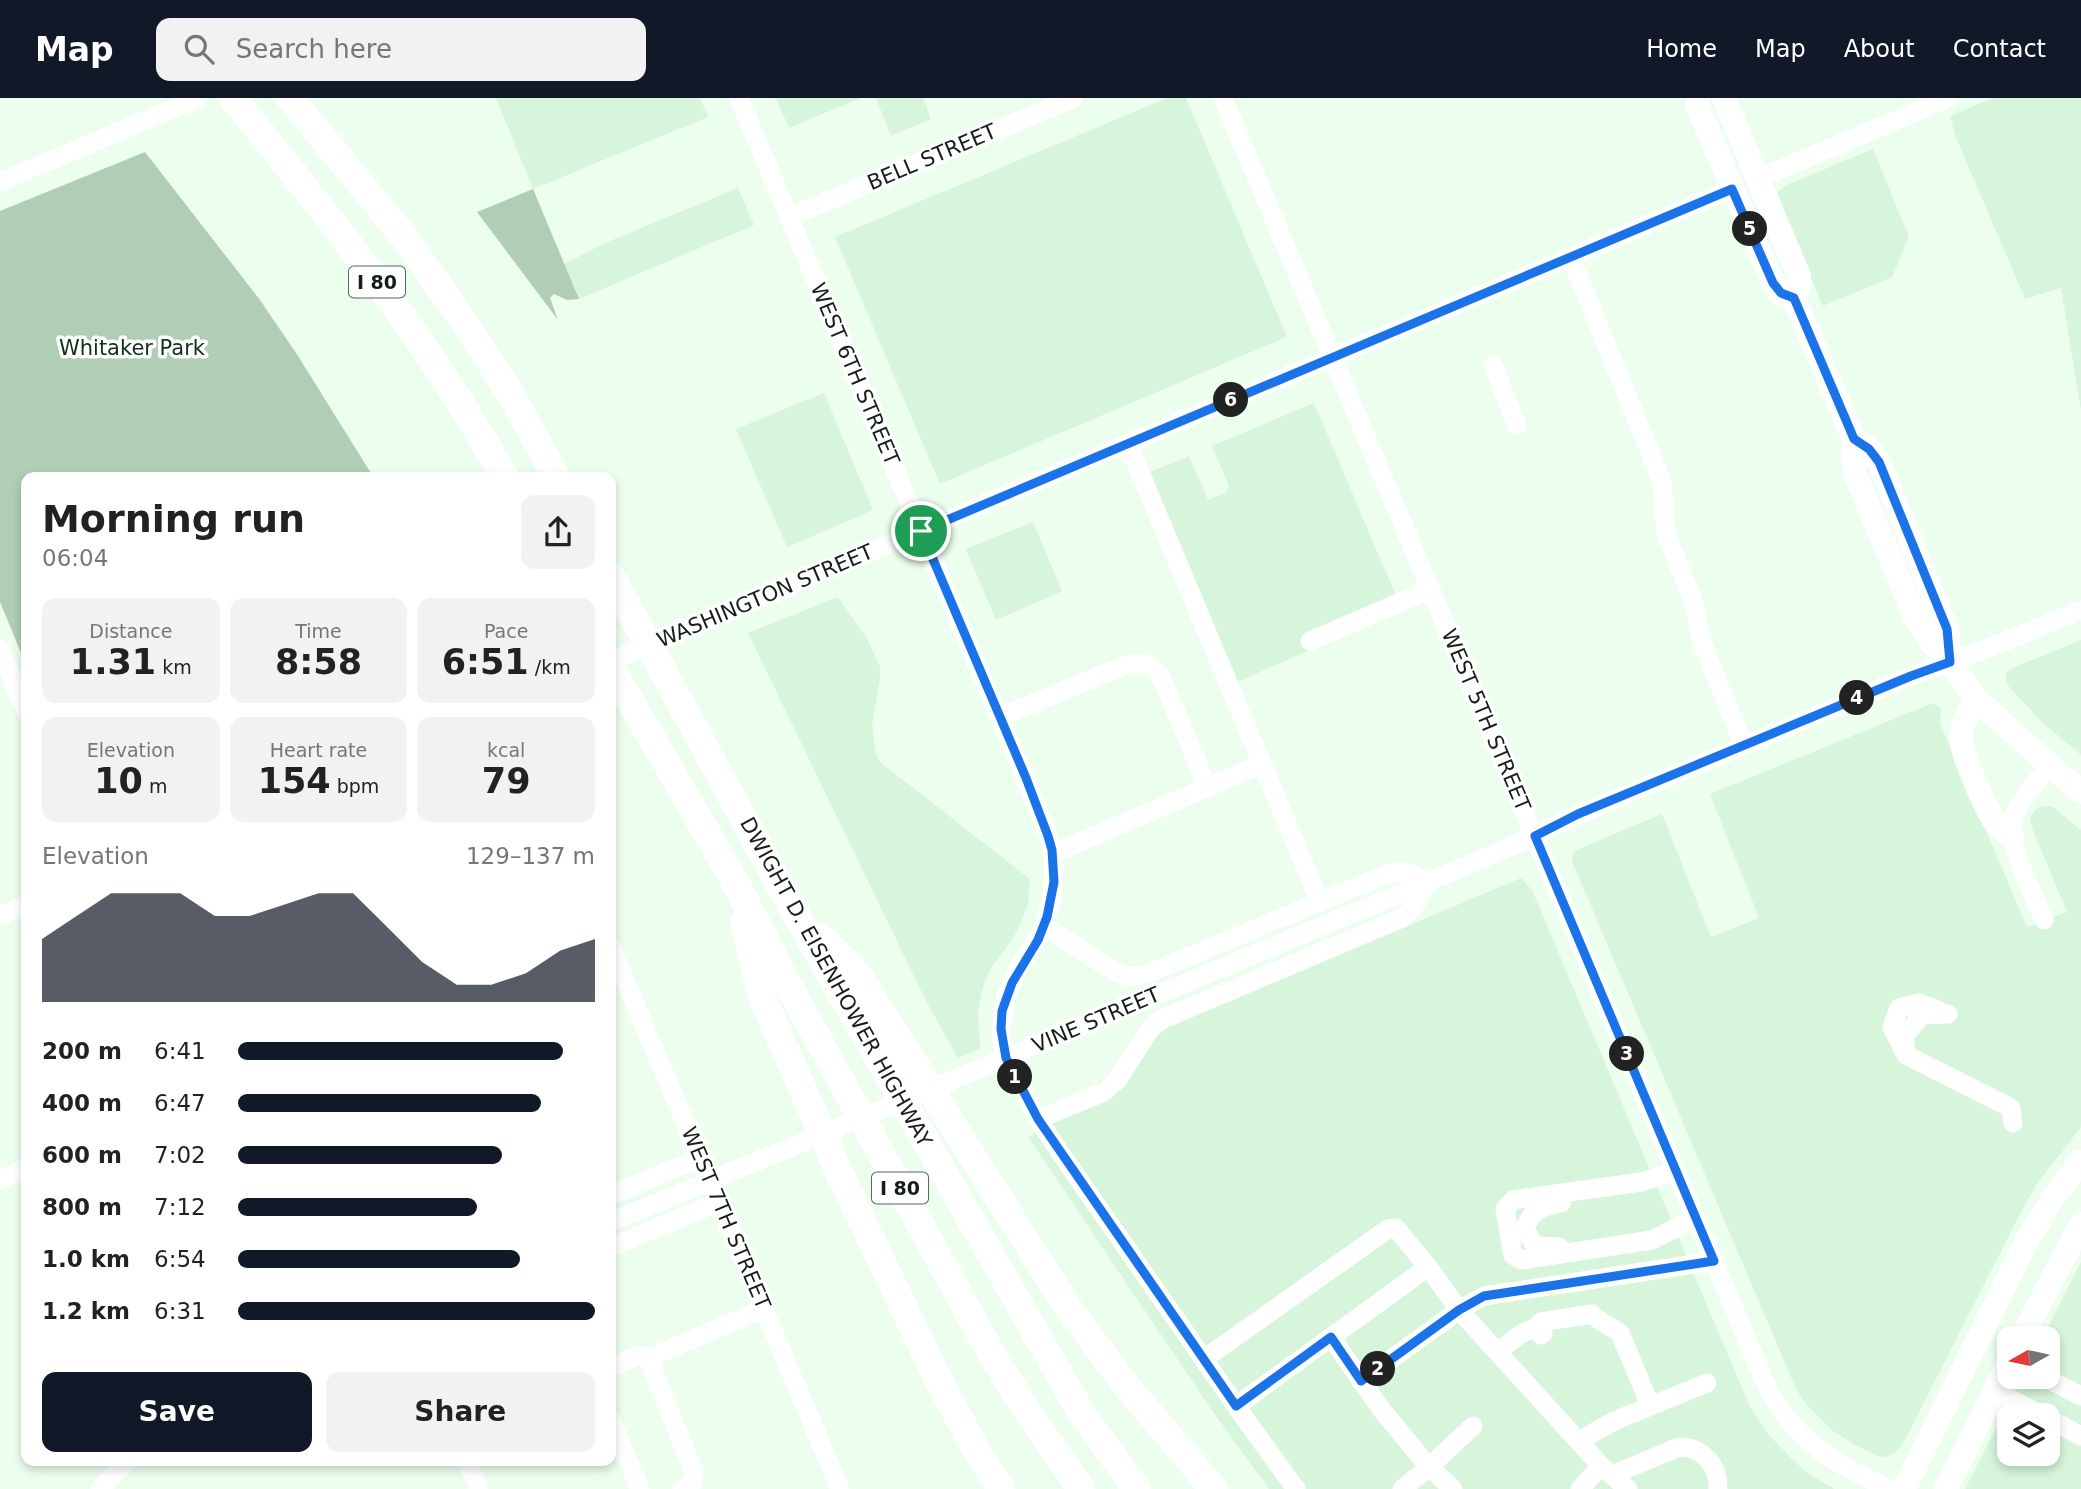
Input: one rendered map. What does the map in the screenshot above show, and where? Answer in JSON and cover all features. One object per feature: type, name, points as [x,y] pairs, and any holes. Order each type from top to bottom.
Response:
[{"type":"highway","name":"I 80","points":[[233,98],[327,214],[369,271],[451,388],[501,472]]},
{"type":"highway","name":"I 80","points":[[290,98],[405,239],[464,322],[510,393],[554,472]]},
{"type":"highway","name":"DWIGHT D. EISENHOWER HIGHWAY","points":[[616,585],[793,909],[1082,1414],[1137,1489]]},
{"type":"highway","name":"DWIGHT D. EISENHOWER HIGHWAY","points":[[616,677],[733,878],[985,1343],[1029,1414],[1081,1489]]},
{"type":"highway","points":[[733,878],[762,997],[895,1293],[975,1448],[1001,1489]]},
{"type":"highway","points":[[793,909],[858,975],[1067,1306],[1127,1387],[1214,1489]]},
{"type":"main road","points":[[1697,98],[1697,105],[1773,283],[1781,293],[1794,298],[1854,439],[1855,474],[1917,621],[1976,699],[2081,792]]},
{"type":"main road","points":[[1724,98],[1799,276],[1800,286],[1794,298]]},
{"type":"main road","points":[[1976,699],[1962,727],[1961,739],[1986,805],[2004,833],[2012,837]]},
{"type":"main road","points":[[1904,1489],[2042,1214],[2080,1167]]},
{"type":"main road","points":[[2027,1326],[2081,1224]]},
{"type":"main road","points":[[1996,1304],[2019,1326]]},
{"type":"main road","points":[[1946,1489],[1997,1387]]},
{"type":"street","points":[[0,182],[198,98]]},
{"type":"street","name":"WEST 6TH STREET","points":[[739,98],[1043,821],[1052,854],[1052,898],[1044,926],[1019,968],[1002,1011],[1001,1029],[1006,1058],[1038,1119],[1296,1489]]},
{"type":"street","name":"BELL STREET","points":[[789,216],[1074,98]]},
{"type":"street","name":"WEST 5TH STREET","points":[[1223,98],[1767,1387],[1794,1429],[1819,1450],[1889,1489]]},
{"type":"street","points":[[1758,179],[1950,98]]},
{"type":"street","name":"WASHINGTON STREET","points":[[616,659],[1732,189]]},
{"type":"street","points":[[1571,258],[1659,474],[1666,534],[1694,603],[1700,640],[1744,746]]},
{"type":"street","points":[[1493,365],[1517,426]]},
{"type":"street","points":[[1128,444],[1320,902]]},
{"type":"street","points":[[1310,641],[1431,589]]},
{"type":"street","name":"VINE STREET","points":[[616,1220],[1426,883],[1535,836],[1578,814],[1911,676],[2081,610]]},
{"type":"street","points":[[0,649],[21,700]]},
{"type":"street","points":[[1000,717],[1126,665],[1138,662],[1148,664],[1157,670],[1162,679],[1208,788]]},
{"type":"street","points":[[1052,854],[1262,764]]},
{"type":"street","points":[[2044,920],[2012,837],[2014,815],[2050,766]]},
{"type":"street","name":"VINE STREET","points":[[1044,926],[1122,976],[1132,978],[1385,875],[1399,871],[1412,874],[1426,883]]},
{"type":"street","name":"VINE STREET","points":[[1038,1119],[1104,1092],[1118,1079],[1158,1021],[1402,918],[1420,898],[1426,883]]},
{"type":"street","points":[[0,916],[21,907]]},
{"type":"street","name":"WEST 7TH STREET","points":[[616,959],[840,1489]]},
{"type":"street","points":[[1948,1014],[1922,1015],[1904,1036],[1906,1055],[2011,1108],[2013,1123]]},
{"type":"street","points":[[616,1193],[701,1158]]},
{"type":"street","points":[[0,1180],[21,1170]]},
{"type":"street","points":[[1676,1171],[1641,1182],[1632,1191],[1544,1206],[1533,1213],[1525,1230],[1535,1246],[1552,1248],[1665,1234],[1696,1218]]},
{"type":"street","points":[[616,1245],[719,1202]]},
{"type":"street","points":[[1204,1359],[1388,1229],[1396,1228],[1459,1310],[1606,1470],[1628,1489]]},
{"type":"street","points":[[1361,1381],[1459,1310],[1484,1296],[1714,1261]]},
{"type":"street","points":[[1236,1406],[1428,1267]]},
{"type":"street","points":[[616,1365],[639,1355],[648,1357],[764,1308]]},
{"type":"street","points":[[1498,1352],[1520,1334],[1536,1328],[1541,1322],[1592,1314],[1597,1321],[1611,1325],[1620,1333],[1650,1405]]},
{"type":"street","points":[[1331,1337],[1361,1381],[1429,1467],[1453,1489]]},
{"type":"street","points":[[648,1357],[693,1470],[692,1484],[682,1489]]},
{"type":"street","points":[[1579,1441],[1650,1405],[1707,1383]]},
{"type":"street","points":[[2060,1385],[2081,1396]]},
{"type":"street","points":[[1995,1391],[2018,1403]]},
{"type":"street","points":[[2060,1425],[2081,1436]]},
{"type":"street","points":[[1402,1489],[1473,1426]]},
{"type":"street","points":[[616,1432],[640,1489]]},
{"type":"street","points":[[1580,1489],[1606,1470],[1679,1447],[1690,1447],[1704,1454],[1718,1478],[1718,1489]]},
{"type":"street","points":[[100,1489],[122,1466]]},
{"type":"street","points":[[469,1466],[479,1489]]},
{"type":"shaded area","points":[[496,98],[700,98],[708,117],[533,189]]},
{"type":"shaded area","points":[[776,98],[861,98],[789,128]]},
{"type":"shaded area","points":[[876,98],[923,98],[931,119],[891,136]]},
{"type":"shaded area","points":[[1167,98],[1186,98],[1287,337],[940,484],[835,237]]},
{"type":"shaded area","points":[[1993,98],[2081,98],[2081,410],[2061,288],[2025,299],[1956,138],[1950,116]]},
{"type":"shaded area","points":[[1873,149],[1909,237],[1892,277],[1823,306],[1778,201],[1778,192],[1787,185]]},
{"type":"shaded area","points":[[738,188],[754,225],[579,299],[564,264],[605,243]]},
{"type":"shaded area","points":[[824,393],[873,510],[787,547],[736,429]]},
{"type":"shaded area","points":[[1314,403],[1402,610],[1237,682],[1148,473],[1189,456],[1208,500],[1225,493],[1229,486],[1212,446]]},
{"type":"shaded area","points":[[1033,522],[1062,591],[996,620],[966,549]]},
{"type":"shaded area","points":[[838,597],[867,639],[880,667],[872,725],[876,755],[880,762],[1030,879],[1028,904],[1021,923],[989,971],[982,990],[978,1011],[980,1049],[958,1058],[926,1001],[748,633]]},
{"type":"shaded area","points":[[2081,640],[2081,755],[2042,722],[2010,688],[2006,676],[2013,668]]},
{"type":"shaded area","points":[[1933,703],[1941,708],[1940,723],[2027,927],[2067,912],[2034,833],[2031,816],[2041,806],[2053,807],[2081,830],[2081,1127],[2026,1202],[1905,1440],[1893,1454],[1885,1457],[1855,1445],[1833,1431],[1806,1404],[1796,1389],[1572,861],[1573,854],[1579,849],[1662,814],[1711,937],[1759,918],[1710,794]]},
{"type":"shaded area","points":[[1521,878],[1532,890],[1750,1407],[1769,1435],[1793,1460],[1834,1489],[1269,1489],[1211,1409],[1029,1138],[1167,1028]]},
{"type":"shaded area","points":[[2081,1262],[2081,1489],[1965,1489],[1997,1426],[1997,1466],[2060,1466],[2060,1403],[2009,1403],[2015,1390],[2060,1390],[2060,1326],[2049,1326]]},
{"type":"green space","name":"Whitaker Park","points":[[145,152],[260,300],[370,472],[21,472],[21,653],[0,602],[0,211]]},
{"type":"green space","points":[[533,189],[579,299],[567,300],[554,294],[550,298],[558,320],[477,212]]},
{"type":"route","points":[[1732,189],[1773,283],[1781,293],[1794,298],[1854,439],[1869,449],[1879,462],[1947,629],[1950,662],[1578,814],[1535,836],[1714,1261],[1484,1296],[1459,1310],[1361,1381],[1331,1337],[1236,1406],[1061,1154],[1038,1119],[1006,1058],[1002,1044],[1002,1011],[1019,968],[1038,940],[1047,917],[1054,882],[1052,850],[1026,778],[921,531],[1732,189]]}]
